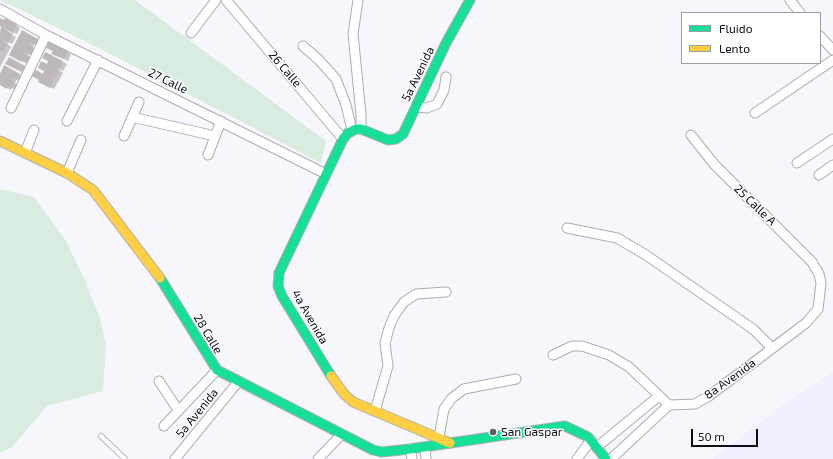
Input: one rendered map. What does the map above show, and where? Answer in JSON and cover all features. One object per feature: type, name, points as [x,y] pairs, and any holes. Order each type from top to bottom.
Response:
[{"type":"street","points":[[191,33],[216,0]]},
{"type":"street","name":"26 Calle","points":[[226,0],[344,139]]},
{"type":"street","points":[[356,129],[361,114],[353,34],[358,0]]},
{"type":"street","name":"5a Avenida","points":[[356,129],[388,140],[398,138],[405,130],[446,43],[470,0]]},
{"type":"street","points":[[794,2],[799,12]]},
{"type":"street","name":"27 Calle","points":[[0,9],[46,35],[326,174]]},
{"type":"street","points":[[11,108],[46,35]]},
{"type":"street","points":[[821,37],[833,50]]},
{"type":"street","points":[[304,46],[336,79],[356,129]]},
{"type":"street","points":[[67,121],[98,60]]},
{"type":"street","points":[[754,113],[833,60]]},
{"type":"street","points":[[416,107],[427,108],[437,104],[444,90],[446,78]]},
{"type":"street","points":[[124,136],[139,102]]},
{"type":"street","points":[[132,117],[215,136]]},
{"type":"street","points":[[208,155],[221,122]]},
{"type":"street","name":"4a Avenida","points":[[356,129],[344,139],[326,174],[279,273],[278,286],[282,296],[328,373],[338,387],[353,402],[450,443]]},
{"type":"street","points":[[25,153],[34,130]]},
{"type":"street","name":"25 Calle A","points":[[691,134],[714,164],[803,251],[819,274]]},
{"type":"street","points":[[797,163],[833,139]]},
{"type":"street","points":[[67,173],[81,140]]},
{"type":"street","name":"28 Calle","points":[[0,141],[67,173],[83,182],[100,197],[162,282],[217,370],[341,435],[373,450],[382,452],[450,443]]},
{"type":"street","points":[[819,175],[833,165]]},
{"type":"street","points":[[566,228],[617,238],[646,255],[752,329],[772,348]]},
{"type":"street","name":"8a Avenida","points":[[669,405],[695,404],[709,396],[806,323],[818,309],[821,292],[819,274]]},
{"type":"street","points":[[375,411],[388,366],[385,343],[394,316],[404,302],[416,294],[446,292]]},
{"type":"street","points":[[553,355],[572,346],[587,347],[609,355],[629,367],[669,405],[611,459]]},
{"type":"street","points":[[164,426],[217,370]]},
{"type":"street","points":[[439,438],[444,409],[452,398],[464,389],[516,379]]},
{"type":"street","points":[[159,381],[178,410]]},
{"type":"street","name":"5a Avenida","points":[[175,459],[238,382]]},
{"type":"street","points":[[577,459],[594,443],[659,396]]},
{"type":"street","points":[[450,443],[560,426],[574,430],[594,443],[606,459]]},
{"type":"street","points":[[318,459],[341,435]]},
{"type":"street","points":[[425,447],[426,459]]},
{"type":"street","points":[[410,449],[412,459]]},
{"type":"lane","points":[[101,436],[125,459]]},
{"type":"shaded area","points":[[833,372],[833,459],[712,459],[779,408]]},
{"type":"green space","points":[[0,0],[135,0],[326,141],[321,163],[95,46]]},
{"type":"green space","points":[[0,189],[34,197],[66,241],[85,281],[100,318],[106,345],[103,391],[47,406],[12,447],[0,453]]},
{"type":"building","points":[[0,18],[4,20],[5,18],[17,25],[13,33],[0,26]]},
{"type":"building","points":[[1,27],[13,34],[8,42],[0,38]]},
{"type":"building","points":[[22,30],[38,39],[35,45],[30,42],[29,45],[34,48],[31,55],[25,52],[24,54],[30,57],[27,63],[22,60],[21,62],[9,55]]},
{"type":"building","points":[[0,39],[8,43],[3,52],[0,50]]},
{"type":"building","points":[[49,42],[68,51],[64,59],[51,54],[53,51],[46,48]]},
{"type":"building","points":[[45,52],[63,61],[59,69],[51,66],[59,70],[55,79],[47,75],[54,79],[50,88],[38,82],[39,80],[32,76],[36,70],[43,74],[44,71],[38,68],[41,61],[47,64],[48,61],[42,58]]},
{"type":"building","points":[[9,57],[25,66],[22,72],[5,64]]},
{"type":"building","points":[[4,65],[20,74],[17,80],[12,78],[11,80],[15,82],[12,89],[8,86],[7,89],[0,85],[0,74]]},
{"type":"traffic: fast","points":[[331,376],[282,296],[278,286],[279,273],[343,139],[348,133],[356,129],[361,129],[388,140],[396,139],[403,134],[446,43],[470,0]]},
{"type":"traffic: fast","points":[[160,278],[217,370],[373,450],[382,452],[410,449],[565,426],[588,437],[606,459]]},
{"type":"traffic: slow","points":[[0,141],[67,173],[93,190],[160,278]]},
{"type":"traffic: slow","points":[[331,376],[344,394],[353,402],[450,443]]},
{"type":"place","name":"San Gaspar","points":[[493,432]]}]
